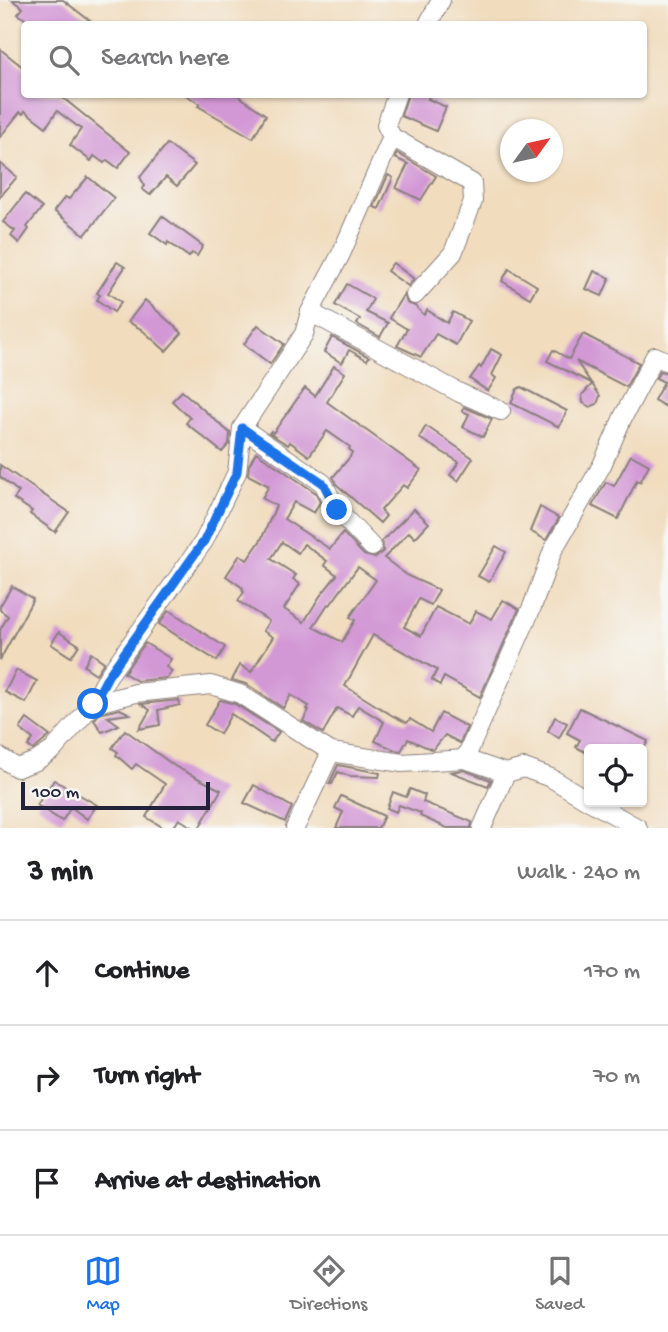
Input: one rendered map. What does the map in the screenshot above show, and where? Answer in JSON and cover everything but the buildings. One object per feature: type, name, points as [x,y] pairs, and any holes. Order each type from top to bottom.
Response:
[{"type":"street","points":[[430,21],[441,0]]},
{"type":"street","points":[[396,98],[386,125],[392,136],[472,183],[472,201],[453,253],[415,295]]},
{"type":"street","points":[[0,757],[17,768],[36,761],[53,750],[93,704],[108,676],[204,541],[237,472],[242,428],[304,334],[310,312],[341,254],[392,136]]},
{"type":"street","points":[[310,312],[460,393],[501,411]]},
{"type":"street","points":[[465,759],[532,607],[553,550],[602,465],[623,417],[656,355],[668,362]]},
{"type":"street","points":[[242,428],[323,483],[337,510],[372,547]]},
{"type":"street","points":[[93,704],[136,693],[211,685],[240,694],[331,752],[402,763],[465,759],[506,773],[524,768],[551,778],[584,797]]},
{"type":"street","points":[[295,828],[331,752]]},
{"type":"street","points":[[482,828],[506,773]]},
{"type":"street","points":[[601,807],[638,828]]},
{"type":"route","points":[[93,704],[108,676],[204,541],[237,472],[242,428],[323,483],[337,510]]}]
